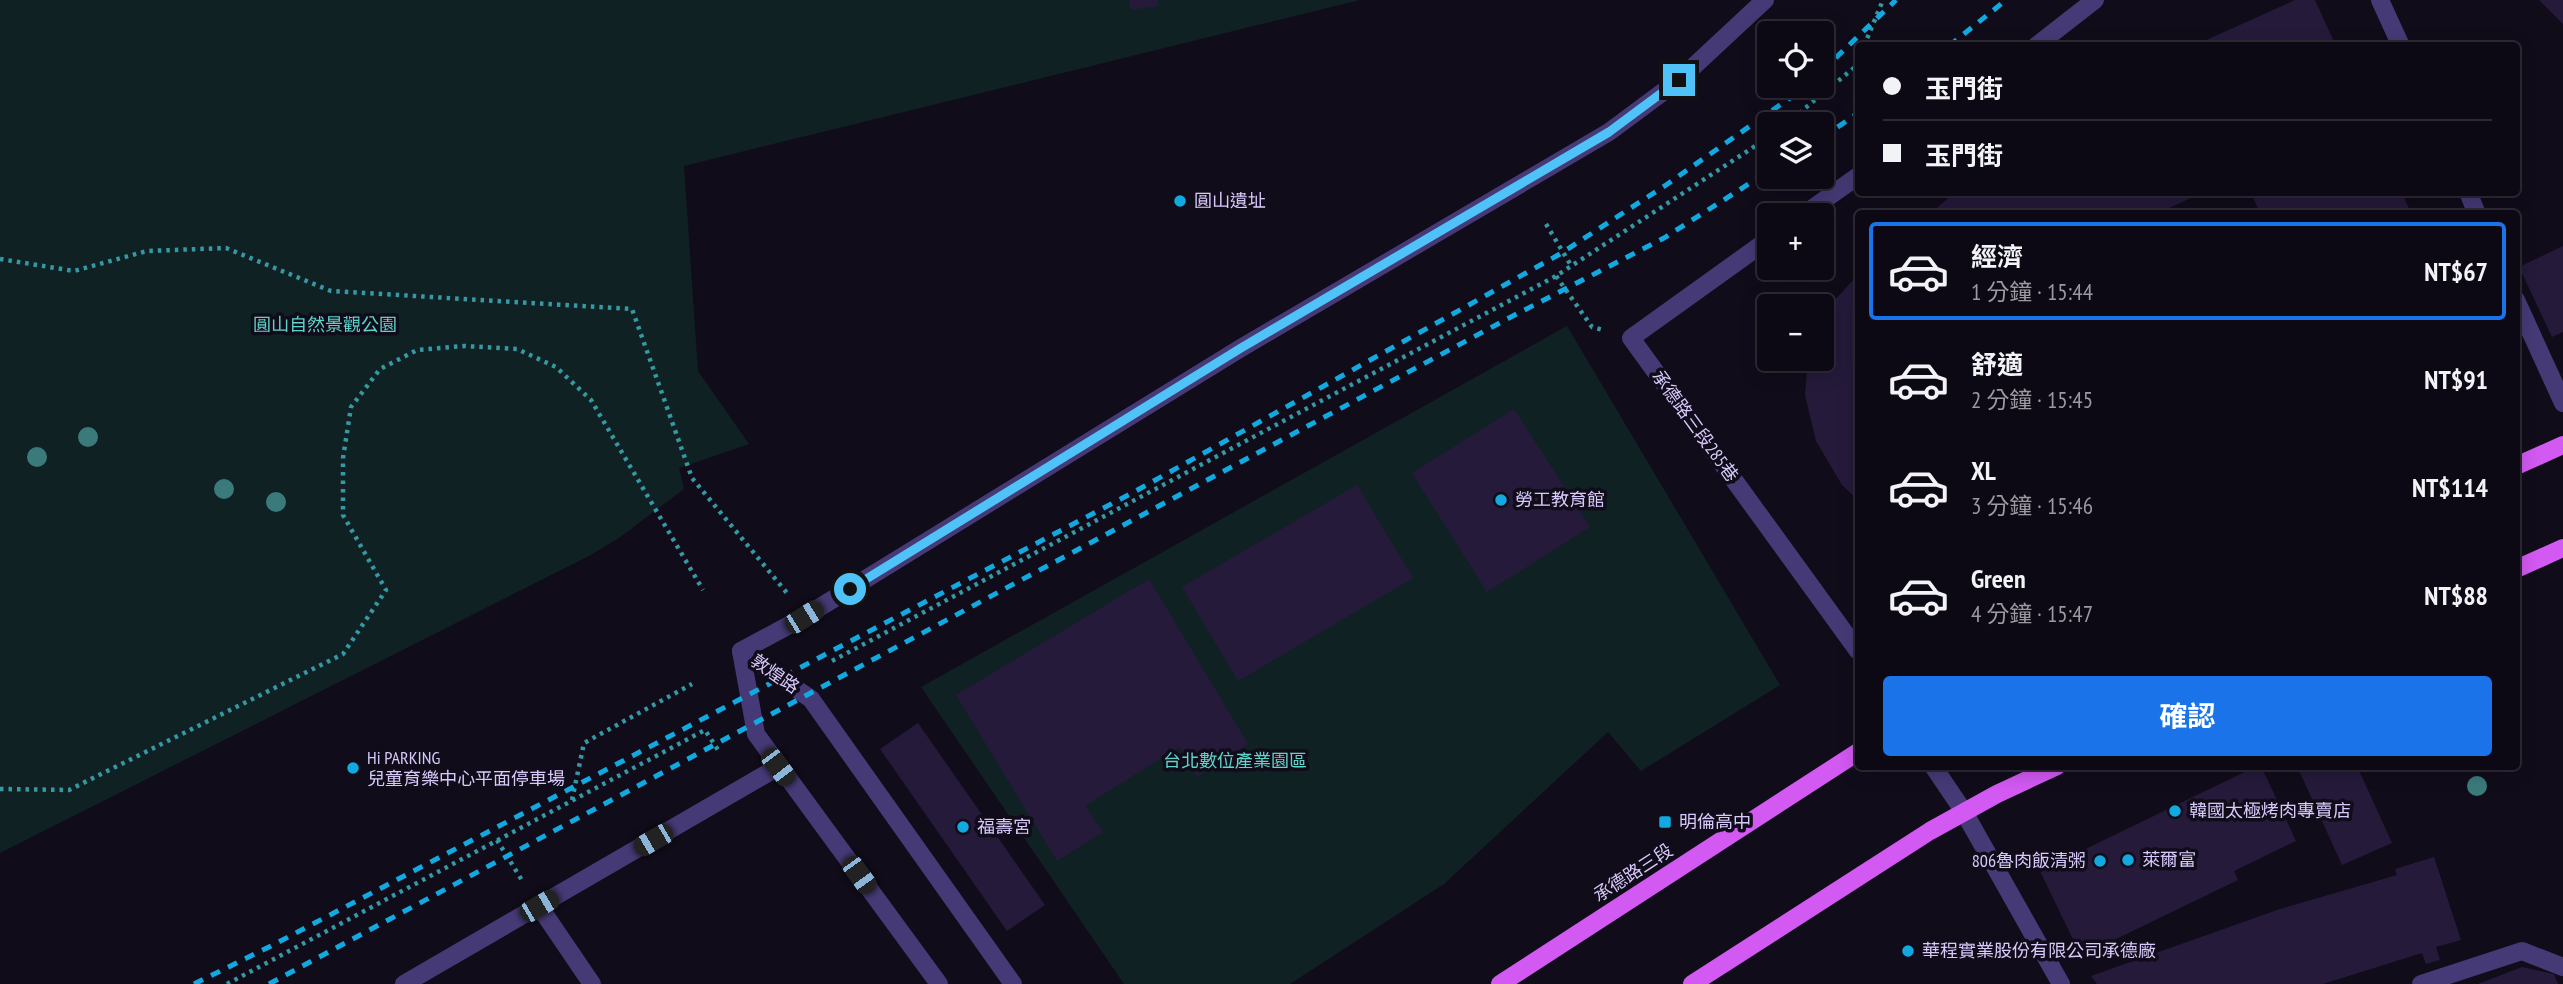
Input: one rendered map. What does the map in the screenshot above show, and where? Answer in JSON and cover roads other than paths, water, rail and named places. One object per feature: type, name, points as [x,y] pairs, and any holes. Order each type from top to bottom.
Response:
[{"type":"main road","points":[[2520,464],[2563,445]]},
{"type":"main road","points":[[2520,567],[2563,548]]},
{"type":"main road","name":"承德路三段","points":[[1500,984],[1855,754]]},
{"type":"main road","points":[[1692,984],[1930,831],[2049,770]]},
{"type":"street","points":[[741,650],[804,617],[1241,348],[1609,132],[1679,80],[1765,0]]},
{"type":"street","points":[[2041,42],[2095,0]]},
{"type":"street","points":[[2380,0],[2399,42]]},
{"type":"street","points":[[1820,203],[1855,178]]},
{"type":"street","name":"承德路三段285巷","points":[[1757,248],[1631,338],[1855,646]]},
{"type":"street","points":[[2520,309],[2563,403]]},
{"type":"street","name":"敦煌路","points":[[741,650],[756,734],[939,984]]},
{"type":"street","name":"敦煌路","points":[[741,650],[811,699],[1013,984]]},
{"type":"street","points":[[404,984],[778,767]]},
{"type":"street","points":[[1936,770],[1964,812],[2061,984]]},
{"type":"street","points":[[539,906],[592,984]]},
{"type":"street","points":[[2421,984],[2522,951],[2563,967]]},
{"type":"railway","points":[[1834,59],[1896,0]]},
{"type":"railway","points":[[1954,42],[2006,0]]},
{"type":"railway","points":[[194,984],[1134,492],[1560,254],[1666,185],[1790,98]]},
{"type":"railway","points":[[1834,130],[1855,115]]},
{"type":"railway","points":[[269,984],[1507,319],[1664,238],[1757,179]]},
{"type":"place","name":"圓山遺址","points":[[1180,201]]},
{"type":"place","name":"勞工教育館","points":[[1501,500]]},
{"type":"place","name":"Hi PARKING 兒童育樂中心平面停車場","points":[[353,768]]},
{"type":"place","name":"韓國太極烤肉專賣店","points":[[2175,811]]},
{"type":"place","name":"明倫高中","points":[[1665,822]]},
{"type":"place","name":"福壽宮","points":[[963,827]]},
{"type":"place","name":"萊爾富","points":[[2128,860]]},
{"type":"place","name":"806魯肉飯清粥","points":[[2100,861]]},
{"type":"place","name":"華程實業股份有限公司承德廠","points":[[1908,951]]},
{"type":"park label","name":"圓山自然景觀公園","points":[[325,325]]},
{"type":"park label","name":"台北數位產業園區","points":[[1235,761]]}]
